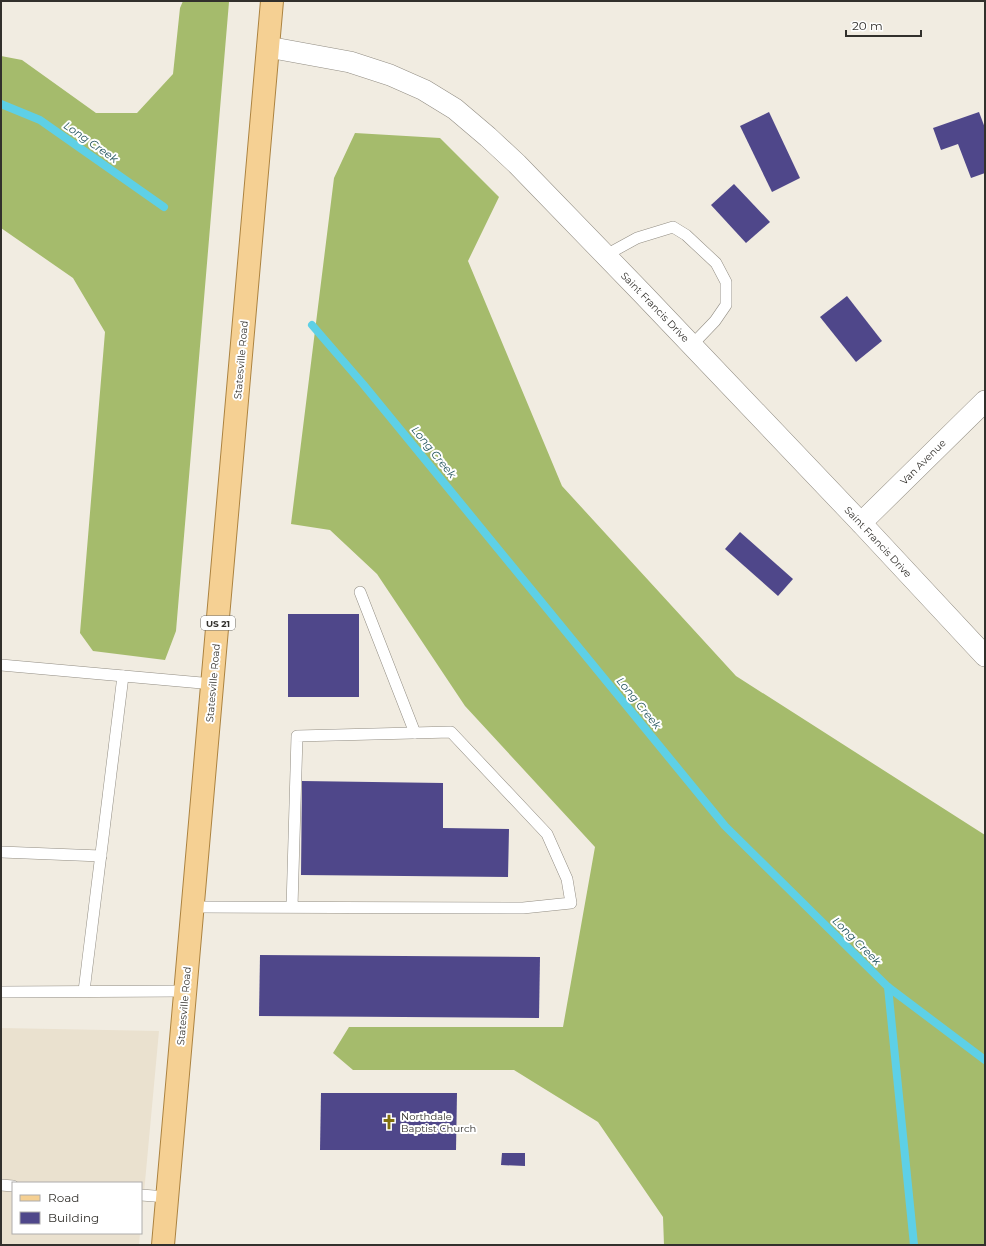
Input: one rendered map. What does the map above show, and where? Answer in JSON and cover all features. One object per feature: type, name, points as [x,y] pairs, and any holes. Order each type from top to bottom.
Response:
[{"type":"main road","name":"Statesville Road","points":[[163,1245],[272,1]]},
{"type":"street","name":"Saint Francis Drive","points":[[268,47],[350,62],[390,75],[424,90],[455,109],[488,137],[517,164],[692,345],[985,656]]},
{"type":"street","name":"Van Avenue","points":[[861,523],[985,401]]},
{"type":"lane","points":[[606,256],[637,238],[673,227],[686,235],[716,263],[726,282],[726,305],[715,321],[692,345]]},
{"type":"lane","points":[[360,592],[415,733]]},
{"type":"lane","points":[[1,666],[213,684]]},
{"type":"lane","points":[[84,991],[123,676]]},
{"type":"lane","points":[[193,907],[523,908],[571,903],[567,879],[547,834],[451,732],[297,736],[292,907]]},
{"type":"lane","points":[[1,852],[101,856]]},
{"type":"lane","points":[[1,992],[186,991]]},
{"type":"lane","points":[[1,1185],[12,1186]]},
{"type":"lane","points":[[142,1195],[167,1197]]},
{"type":"shaded area","points":[[1,1028],[159,1031],[142,1214],[142,1182],[12,1182],[12,1234],[140,1234],[139,1245],[1,1245]]},
{"type":"green space","points":[[183,1],[229,2],[176,631],[165,660],[93,651],[80,633],[105,332],[73,278],[1,228],[1,56],[22,60],[96,113],[137,113],[173,74],[180,8]]},
{"type":"green space","points":[[355,133],[440,138],[499,197],[468,261],[562,486],[736,676],[985,835],[985,1245],[664,1245],[663,1217],[598,1122],[514,1070],[353,1070],[333,1053],[349,1027],[563,1027],[595,847],[465,706],[377,574],[330,530],[291,524],[334,178]]},
{"type":"building","points":[[769,112],[800,178],[772,192],[740,126]]},
{"type":"building","points":[[979,112],[985,128],[985,173],[971,178],[958,144],[941,150],[933,128]]},
{"type":"building","points":[[734,184],[770,222],[746,243],[711,205]]},
{"type":"building","points":[[847,296],[882,341],[856,362],[820,317]]},
{"type":"building","points":[[740,532],[793,579],[778,596],[725,549]]},
{"type":"building","points":[[288,614],[359,614],[359,697],[288,697]]},
{"type":"building","points":[[302,781],[443,783],[443,828],[509,829],[508,877],[301,875]]},
{"type":"building","points":[[260,955],[540,957],[539,1018],[259,1016]]},
{"type":"building","name":"Northdale Baptist Church","points":[[321,1093],[457,1093],[456,1150],[320,1150]]},
{"type":"building","points":[[502,1153],[525,1153],[525,1166],[501,1165]]},
{"type":"waterway","name":"Long Creek","points":[[1,104],[40,120],[164,207]]},
{"type":"waterway","name":"Long Creek","points":[[312,325],[363,384],[725,826],[888,987],[985,1060]]},
{"type":"waterway","points":[[888,987],[914,1245]]},
{"type":"place","name":"Northdale Baptist Church","points":[[389,1122]]}]
